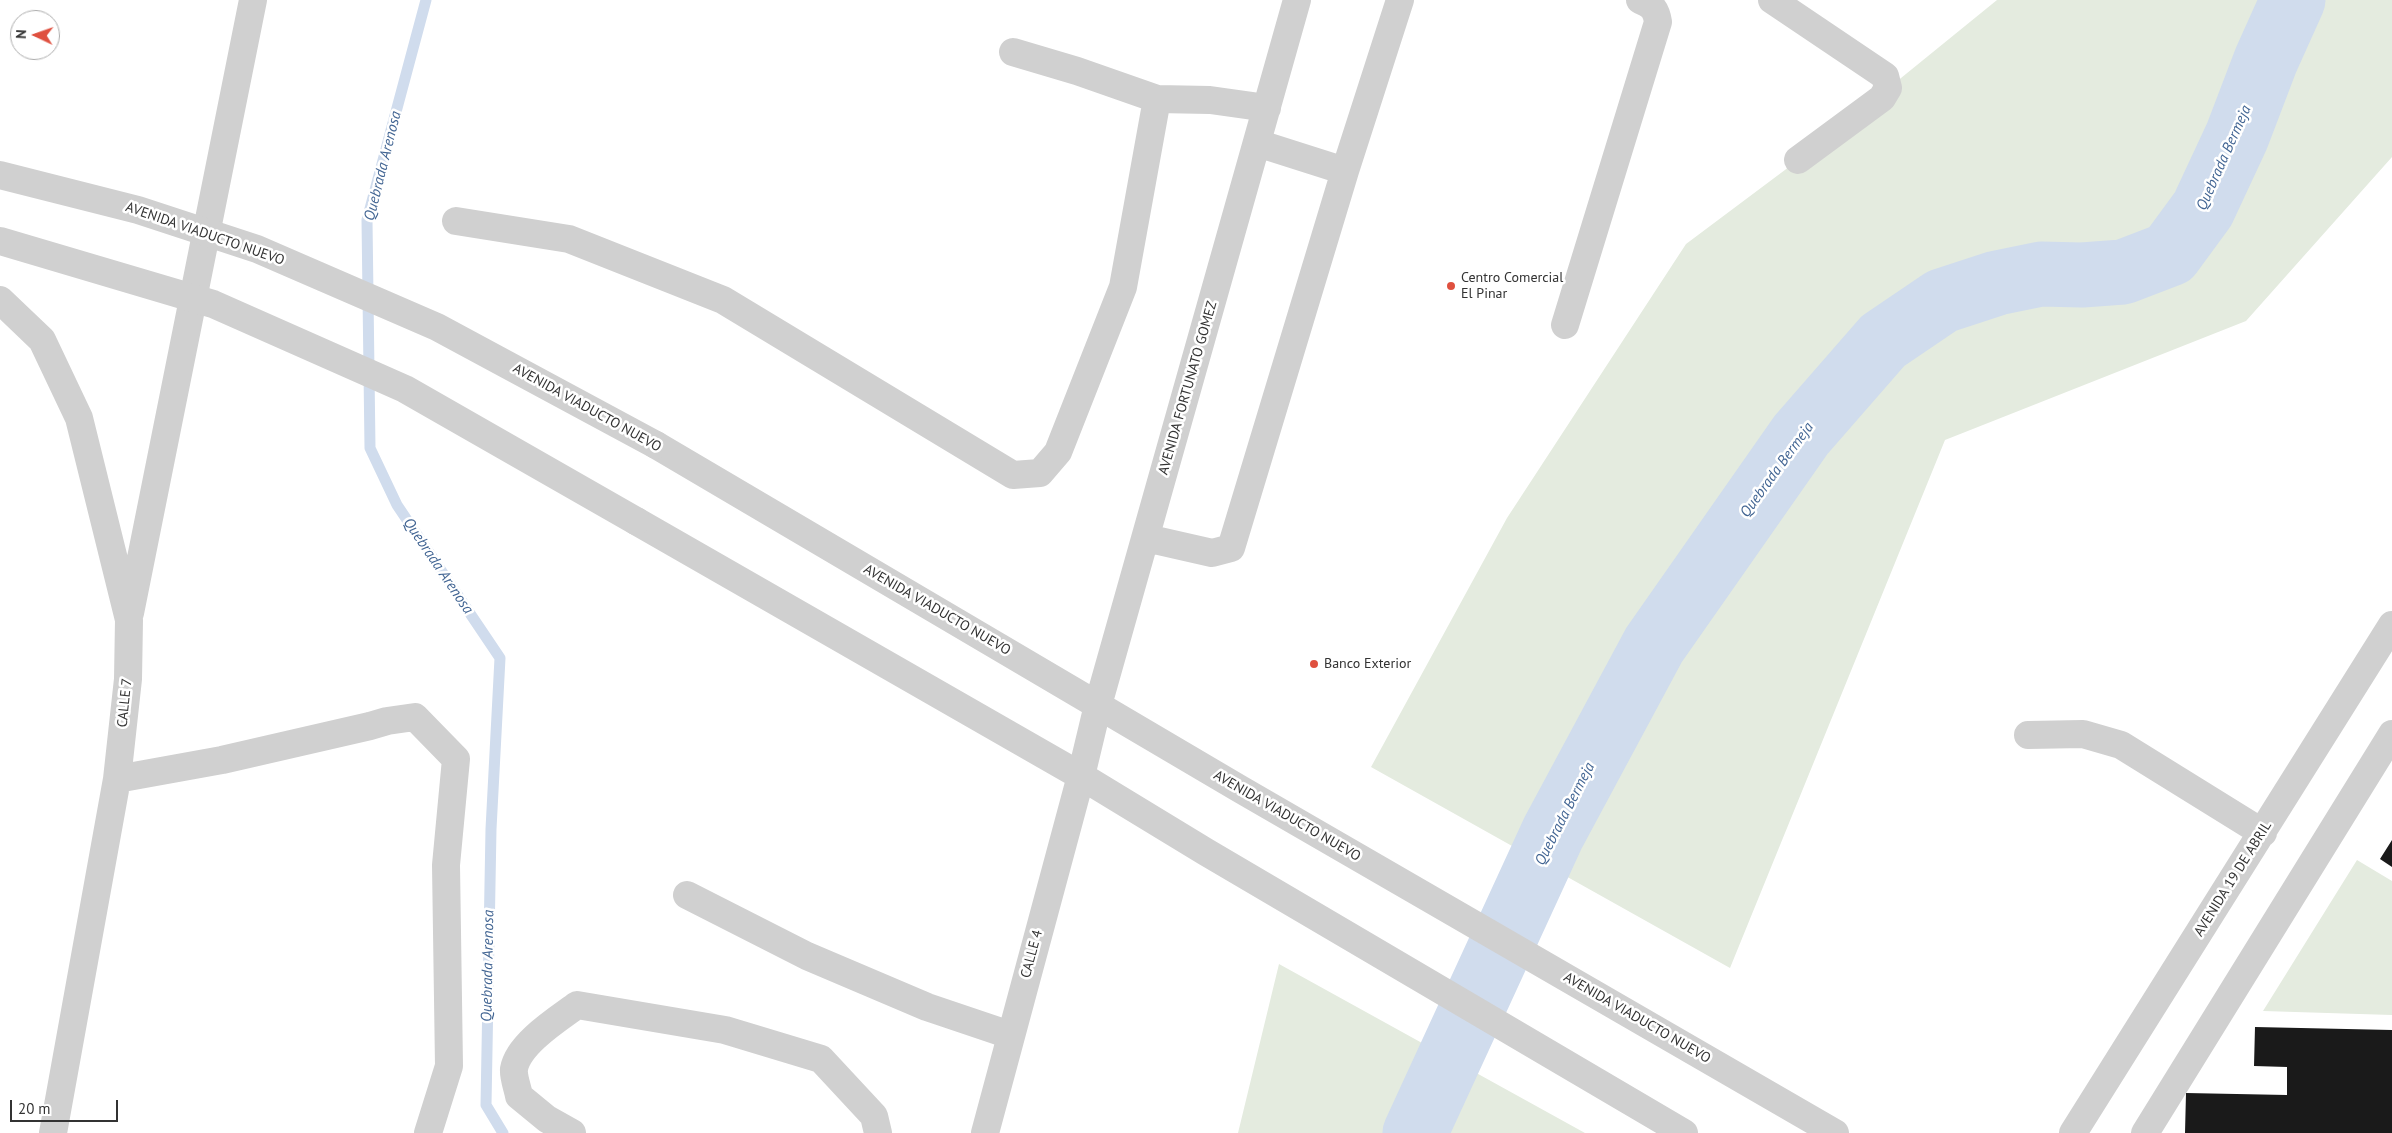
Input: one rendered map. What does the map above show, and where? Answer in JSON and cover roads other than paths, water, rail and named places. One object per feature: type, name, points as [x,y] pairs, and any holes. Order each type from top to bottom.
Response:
[{"type":"street","points":[[129,620],[253,0]]},
{"type":"street","name":"AVENIDA FORTUNATO GOMEZ","points":[[1081,776],[1098,705],[1297,0]]},
{"type":"street","points":[[1146,538],[1212,553],[1231,548],[1345,171],[1400,0]]},
{"type":"street","points":[[1565,326],[1658,22],[1656,11],[1651,5],[1640,0]]},
{"type":"street","points":[[1772,0],[1885,76],[1888,88],[1882,98],[1798,160]]},
{"type":"street","points":[[1013,52],[1077,71],[1157,99],[1210,100],[1267,108]]},
{"type":"street","points":[[456,221],[568,239],[723,300],[1013,475],[1040,473],[1058,452],[1123,287],[1157,99]]},
{"type":"street","points":[[1257,144],[1345,171]]},
{"type":"street","name":"AVENIDA VIADUCTO NUEVO","points":[[0,175],[138,210],[257,248],[437,327],[656,445],[1240,789],[1835,1133]]},
{"type":"street","points":[[0,241],[213,304],[405,389],[1081,776],[1206,852],[1684,1133]]},
{"type":"street","name":"CALLE 7","points":[[0,300],[42,340],[79,418],[129,620],[128,679],[117,779],[53,1133]]},
{"type":"street","name":"AVENIDA 19 DE ABRIL","points":[[2073,1133],[2392,625]]},
{"type":"street","points":[[117,779],[222,760],[386,721],[415,718],[456,759],[446,865],[449,1066],[428,1133]]},
{"type":"street","points":[[2028,735],[2083,734],[2121,745],[2263,833]]},
{"type":"street","points":[[2146,1133],[2392,734]]},
{"type":"street","name":"CALLE 4","points":[[985,1133],[1081,776]]},
{"type":"street","points":[[687,895],[807,956],[927,1007],[1010,1035]]},
{"type":"street","points":[[572,1133],[547,1119],[519,1096],[514,1069],[522,1052],[532,1041],[577,1005],[725,1030],[821,1059],[874,1116],[878,1133]]},
{"type":"waterway","name":"Quebrada Arenosa","points":[[426,0],[367,220],[370,448],[397,505],[500,658],[491,829],[486,1105],[503,1133]]},
{"type":"waterway","name":"Quebrada Bermeja","points":[[1415,1133],[1553,833],[1654,645],[1801,435],[1883,341],[1942,301],[1997,283],[2041,274],[2082,275],[2123,272],[2170,254],[2203,209],[2237,136],[2266,60],[2293,0]]},
{"type":"place","name":"Centro Comercial El Pinar","points":[[1451,286]]},
{"type":"place","name":"Banco Exterior","points":[[1314,664]]}]
